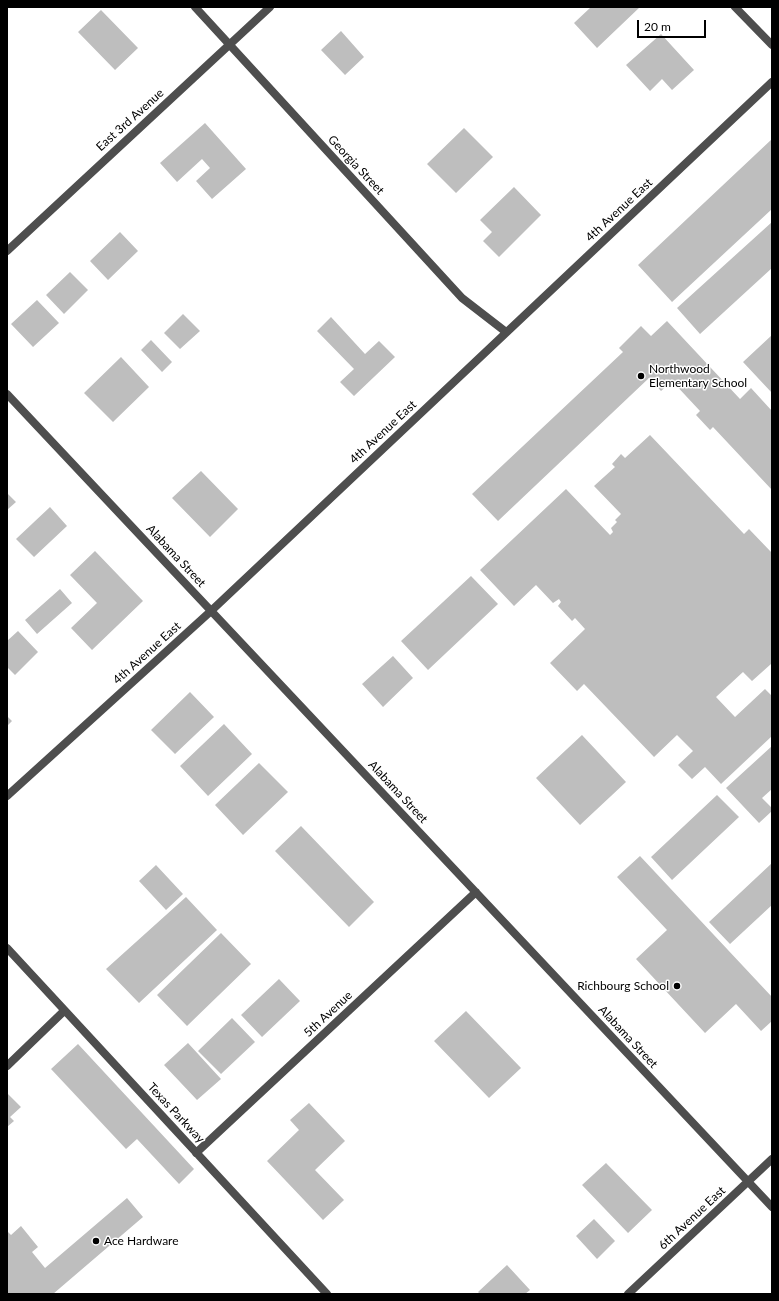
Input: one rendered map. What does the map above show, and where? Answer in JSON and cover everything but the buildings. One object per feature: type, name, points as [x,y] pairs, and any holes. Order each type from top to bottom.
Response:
[{"type":"street","name":"Georgia Street","points":[[195,7],[462,298],[506,332]]},
{"type":"street","name":"East 3rd Avenue","points":[[7,251],[58,202],[270,7]]},
{"type":"street","points":[[735,7],[772,45]]},
{"type":"street","name":"4th Avenue East","points":[[7,796],[211,611],[772,82]]},
{"type":"street","name":"Alabama Street","points":[[7,394],[772,1207]]},
{"type":"street","name":"5th Avenue","points":[[196,1153],[476,892]]},
{"type":"street","name":"Texas Parkway","points":[[7,948],[327,1294]]},
{"type":"street","points":[[7,1066],[64,1011]]},
{"type":"street","name":"6th Avenue East","points":[[628,1294],[772,1159]]},
{"type":"place","name":"Northwood Elementary School","points":[[641,376]]},
{"type":"place","name":"Richbourg School","points":[[677,986]]},
{"type":"place","name":"Ace Hardware","points":[[96,1241]]}]
